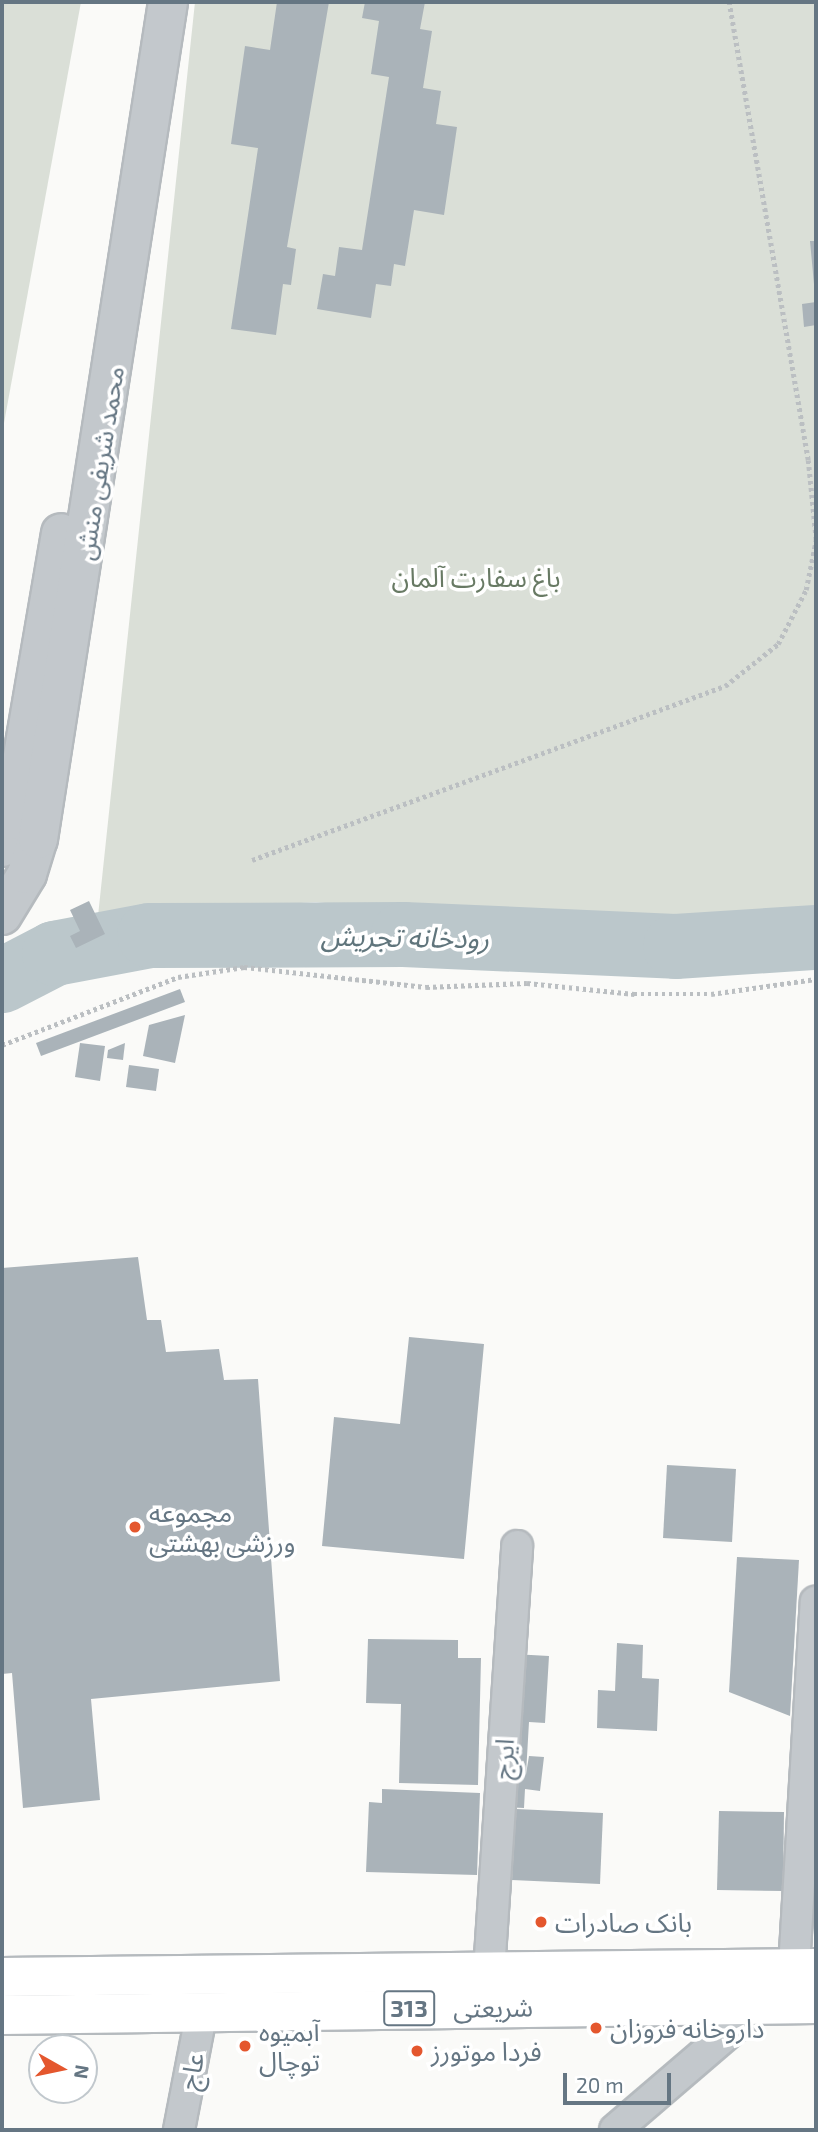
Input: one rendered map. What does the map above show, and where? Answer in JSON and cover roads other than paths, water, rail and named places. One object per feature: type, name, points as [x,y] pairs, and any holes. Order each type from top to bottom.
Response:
[{"type":"main road","name":"شریعتی","points":[[2,1977],[805,1968]]},
{"type":"main road","name":"شریعتی","points":[[2,2015],[816,2004]]},
{"type":"street","name":"محمد شریفی منش","points":[[2,847],[12,820],[78,435],[143,2]]},
{"type":"street","name":"محمد شریفی منش","points":[[2,915],[27,874],[38,839],[168,2]]},
{"type":"street","name":"ایرج","points":[[489,1971],[517,1546]]},
{"type":"street","points":[[805,1968],[816,1602]]},
{"type":"street","points":[[615,2130],[762,2003]]},
{"type":"street","name":"عاج","points":[[179,2130],[202,2011]]},
{"type":"waterway","name":"رودخانه تجریش","points":[[2,980],[54,953],[149,935],[403,934],[675,946],[816,937]]},
{"type":"place","name":"مجموعه ورزشی بهشتی","points":[[135,1527]]},
{"type":"place","name":"بانک صادرات","points":[[541,1922]]},
{"type":"place","name":"داروخانه فروزان","points":[[596,2028]]},
{"type":"place","name":"آبمیوه توچال","points":[[245,2046]]},
{"type":"place","name":"فردا موتورز","points":[[417,2051]]},
{"type":"park label","name":"باغ سفارت آلمان","points":[[476,577]]}]
